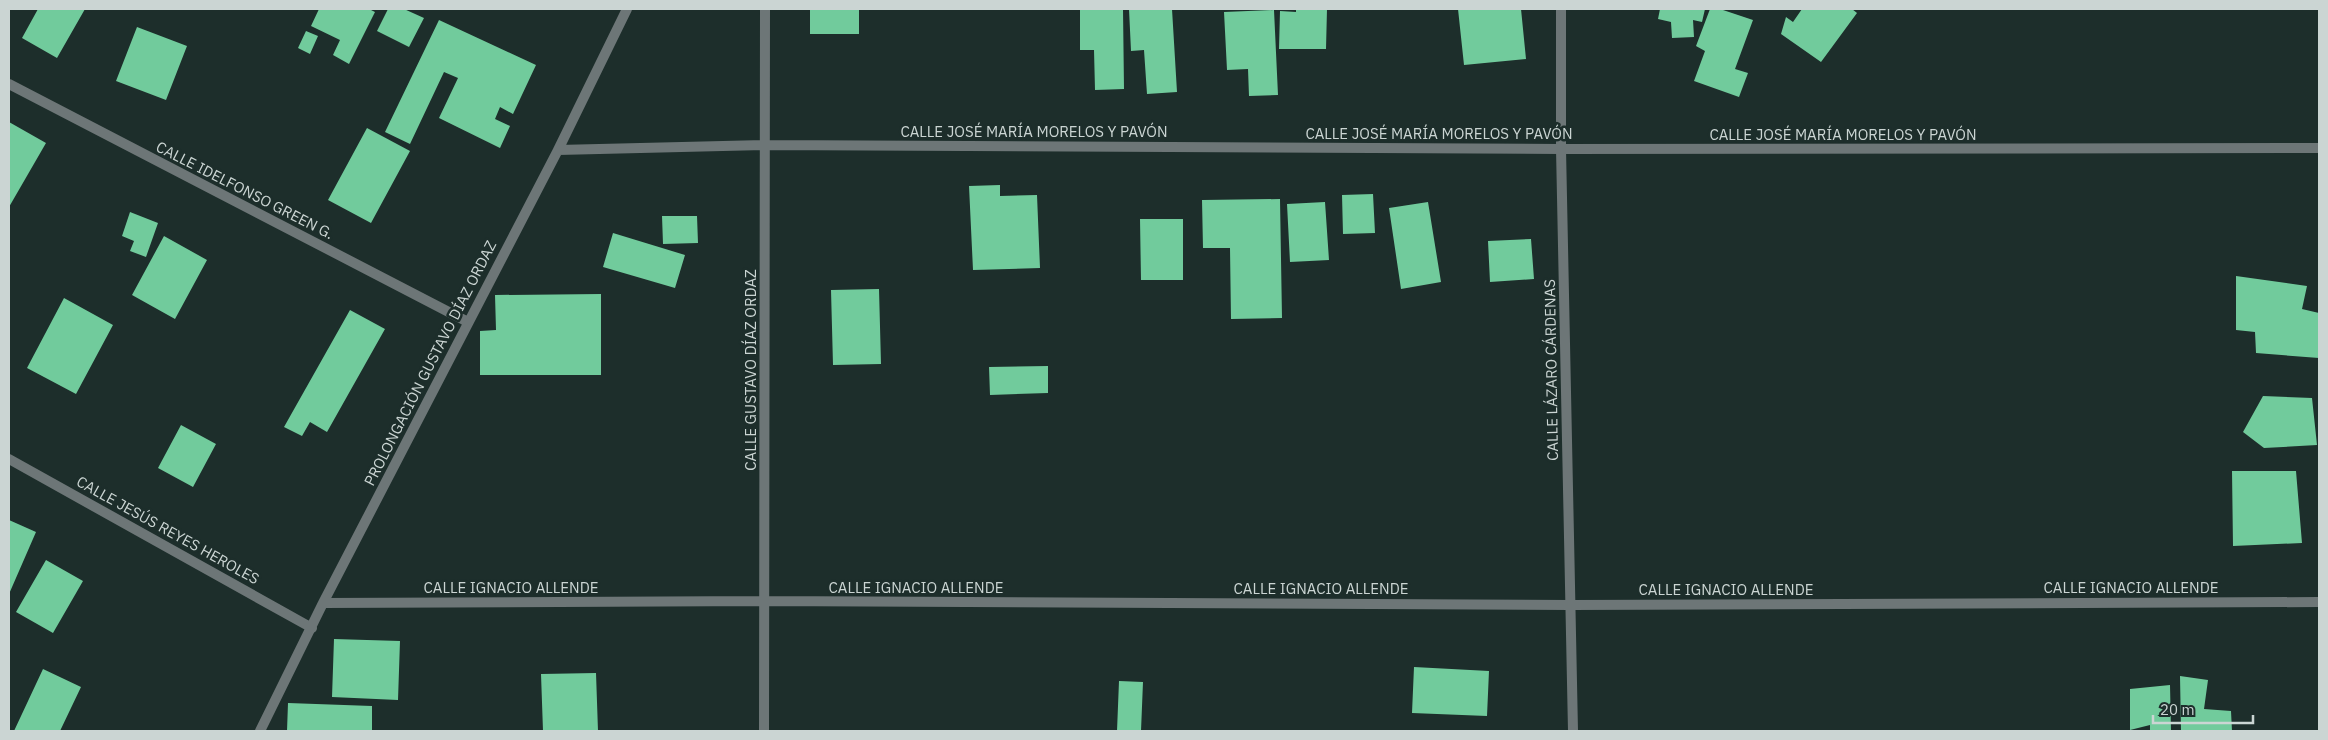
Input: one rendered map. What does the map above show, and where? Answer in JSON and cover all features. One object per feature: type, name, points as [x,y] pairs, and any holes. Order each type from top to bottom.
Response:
[{"type":"street","name":"PROLONGACIÓN GUSTAVO DÍAZ ORDAZ","points":[[260,731],[323,603],[558,150],[626,9]]},
{"type":"street","name":"CALLE GUSTAVO DÍAZ ORDAZ","points":[[764,731],[765,9]]},
{"type":"street","name":"CALLE LÁZARO CÁRDENAS","points":[[1561,9],[1561,149],[1573,731]]},
{"type":"street","name":"CALLE IDELFONSO GREEN G.","points":[[9,84],[468,322]]},
{"type":"street","name":"CALLE JOSÉ MARÍA MORELOS Y PAVÓN","points":[[558,150],[765,145],[1561,149],[2319,148]]},
{"type":"street","name":"CALLE JESÚS REYES HEROLES","points":[[9,459],[312,628]]},
{"type":"street","name":"CALLE IGNACIO ALLENDE","points":[[323,603],[764,601],[1571,604],[2319,602]]},
{"type":"building","points":[[38,9],[85,9],[57,58],[22,38]]},
{"type":"building","points":[[319,9],[369,9],[375,12],[349,64],[333,55],[340,40],[311,26]]},
{"type":"building","points":[[388,9],[404,9],[424,18],[409,47],[377,31]]},
{"type":"building","points":[[810,9],[859,9],[859,34],[810,34]]},
{"type":"building","points":[[1080,9],[1123,9],[1124,89],[1095,90],[1094,50],[1080,50]]},
{"type":"building","points":[[1129,9],[1172,9],[1177,92],[1147,94],[1144,50],[1131,51]]},
{"type":"building","points":[[1296,9],[1327,9],[1326,49],[1279,49],[1280,11],[1296,12]]},
{"type":"building","points":[[1458,9],[1521,9],[1526,59],[1464,65]]},
{"type":"building","points":[[1660,9],[1705,9],[1702,22],[1693,20],[1694,37],[1672,38],[1671,22],[1658,19]]},
{"type":"building","points":[[1710,9],[1720,9],[1753,20],[1735,69],[1748,73],[1739,97],[1694,81],[1705,51],[1696,46]]},
{"type":"building","points":[[1802,9],[1852,9],[1857,13],[1821,62],[1781,34],[1786,17],[1793,22]]},
{"type":"building","points":[[1274,10],[1278,95],[1249,96],[1248,69],[1227,70],[1224,12]]},
{"type":"building","points":[[439,20],[536,65],[513,114],[500,107],[495,119],[510,126],[500,148],[439,118],[458,78],[444,72],[410,144],[385,132]]},
{"type":"building","points":[[137,27],[187,46],[166,100],[116,81]]},
{"type":"building","points":[[306,31],[318,36],[310,54],[298,48]]},
{"type":"building","points":[[9,122],[46,143],[9,207]]},
{"type":"building","points":[[367,128],[410,151],[371,223],[328,200]]},
{"type":"building","points":[[1000,185],[1000,196],[1037,195],[1040,268],[973,270],[969,186]]},
{"type":"building","points":[[1373,194],[1375,233],[1343,234],[1342,195]]},
{"type":"building","points":[[1280,199],[1282,318],[1231,319],[1230,248],[1203,248],[1202,200]]},
{"type":"building","points":[[1325,202],[1329,260],[1290,262],[1287,204]]},
{"type":"building","points":[[1428,202],[1441,282],[1401,289],[1389,208]]},
{"type":"building","points":[[130,212],[158,223],[146,257],[130,251],[134,241],[122,236]]},
{"type":"building","points":[[662,216],[697,216],[698,243],[663,244]]},
{"type":"building","points":[[1140,219],[1183,219],[1183,280],[1141,280]]},
{"type":"building","points":[[613,233],[685,255],[675,288],[603,267]]},
{"type":"building","points":[[164,236],[207,260],[175,319],[132,295]]},
{"type":"building","points":[[1531,239],[1534,279],[1490,282],[1488,241]]},
{"type":"building","points":[[2236,276],[2307,286],[2302,309],[2319,313],[2319,358],[2256,353],[2255,332],[2236,330]]},
{"type":"building","points":[[879,289],[881,364],[833,365],[831,290]]},
{"type":"building","points":[[601,294],[601,375],[480,375],[480,331],[496,330],[495,295]]},
{"type":"building","points":[[64,298],[113,325],[76,394],[27,368]]},
{"type":"building","points":[[350,310],[385,329],[327,432],[310,422],[302,436],[284,427]]},
{"type":"building","points":[[1048,366],[1048,393],[990,395],[989,367]]},
{"type":"building","points":[[2263,396],[2312,398],[2317,445],[2264,448],[2243,432]]},
{"type":"building","points":[[181,425],[216,444],[193,487],[158,468]]},
{"type":"building","points":[[2232,471],[2296,471],[2302,543],[2233,546]]},
{"type":"building","points":[[9,520],[36,532],[9,594]]},
{"type":"building","points":[[46,560],[83,581],[53,633],[16,612]]},
{"type":"building","points":[[334,639],[400,641],[398,700],[332,697]]},
{"type":"building","points":[[1414,667],[1489,671],[1487,716],[1412,713]]},
{"type":"building","points":[[43,669],[81,687],[60,731],[14,731]]},
{"type":"building","points":[[596,673],[598,731],[543,731],[541,674]]},
{"type":"building","points":[[2180,676],[2208,680],[2204,709],[2231,711],[2232,731],[2181,731]]},
{"type":"building","points":[[1119,681],[1143,682],[1141,731],[1117,731]]},
{"type":"building","points":[[2170,685],[2171,731],[2150,731],[2150,725],[2130,730],[2130,689]]},
{"type":"building","points":[[288,703],[372,706],[372,731],[287,731]]}]
